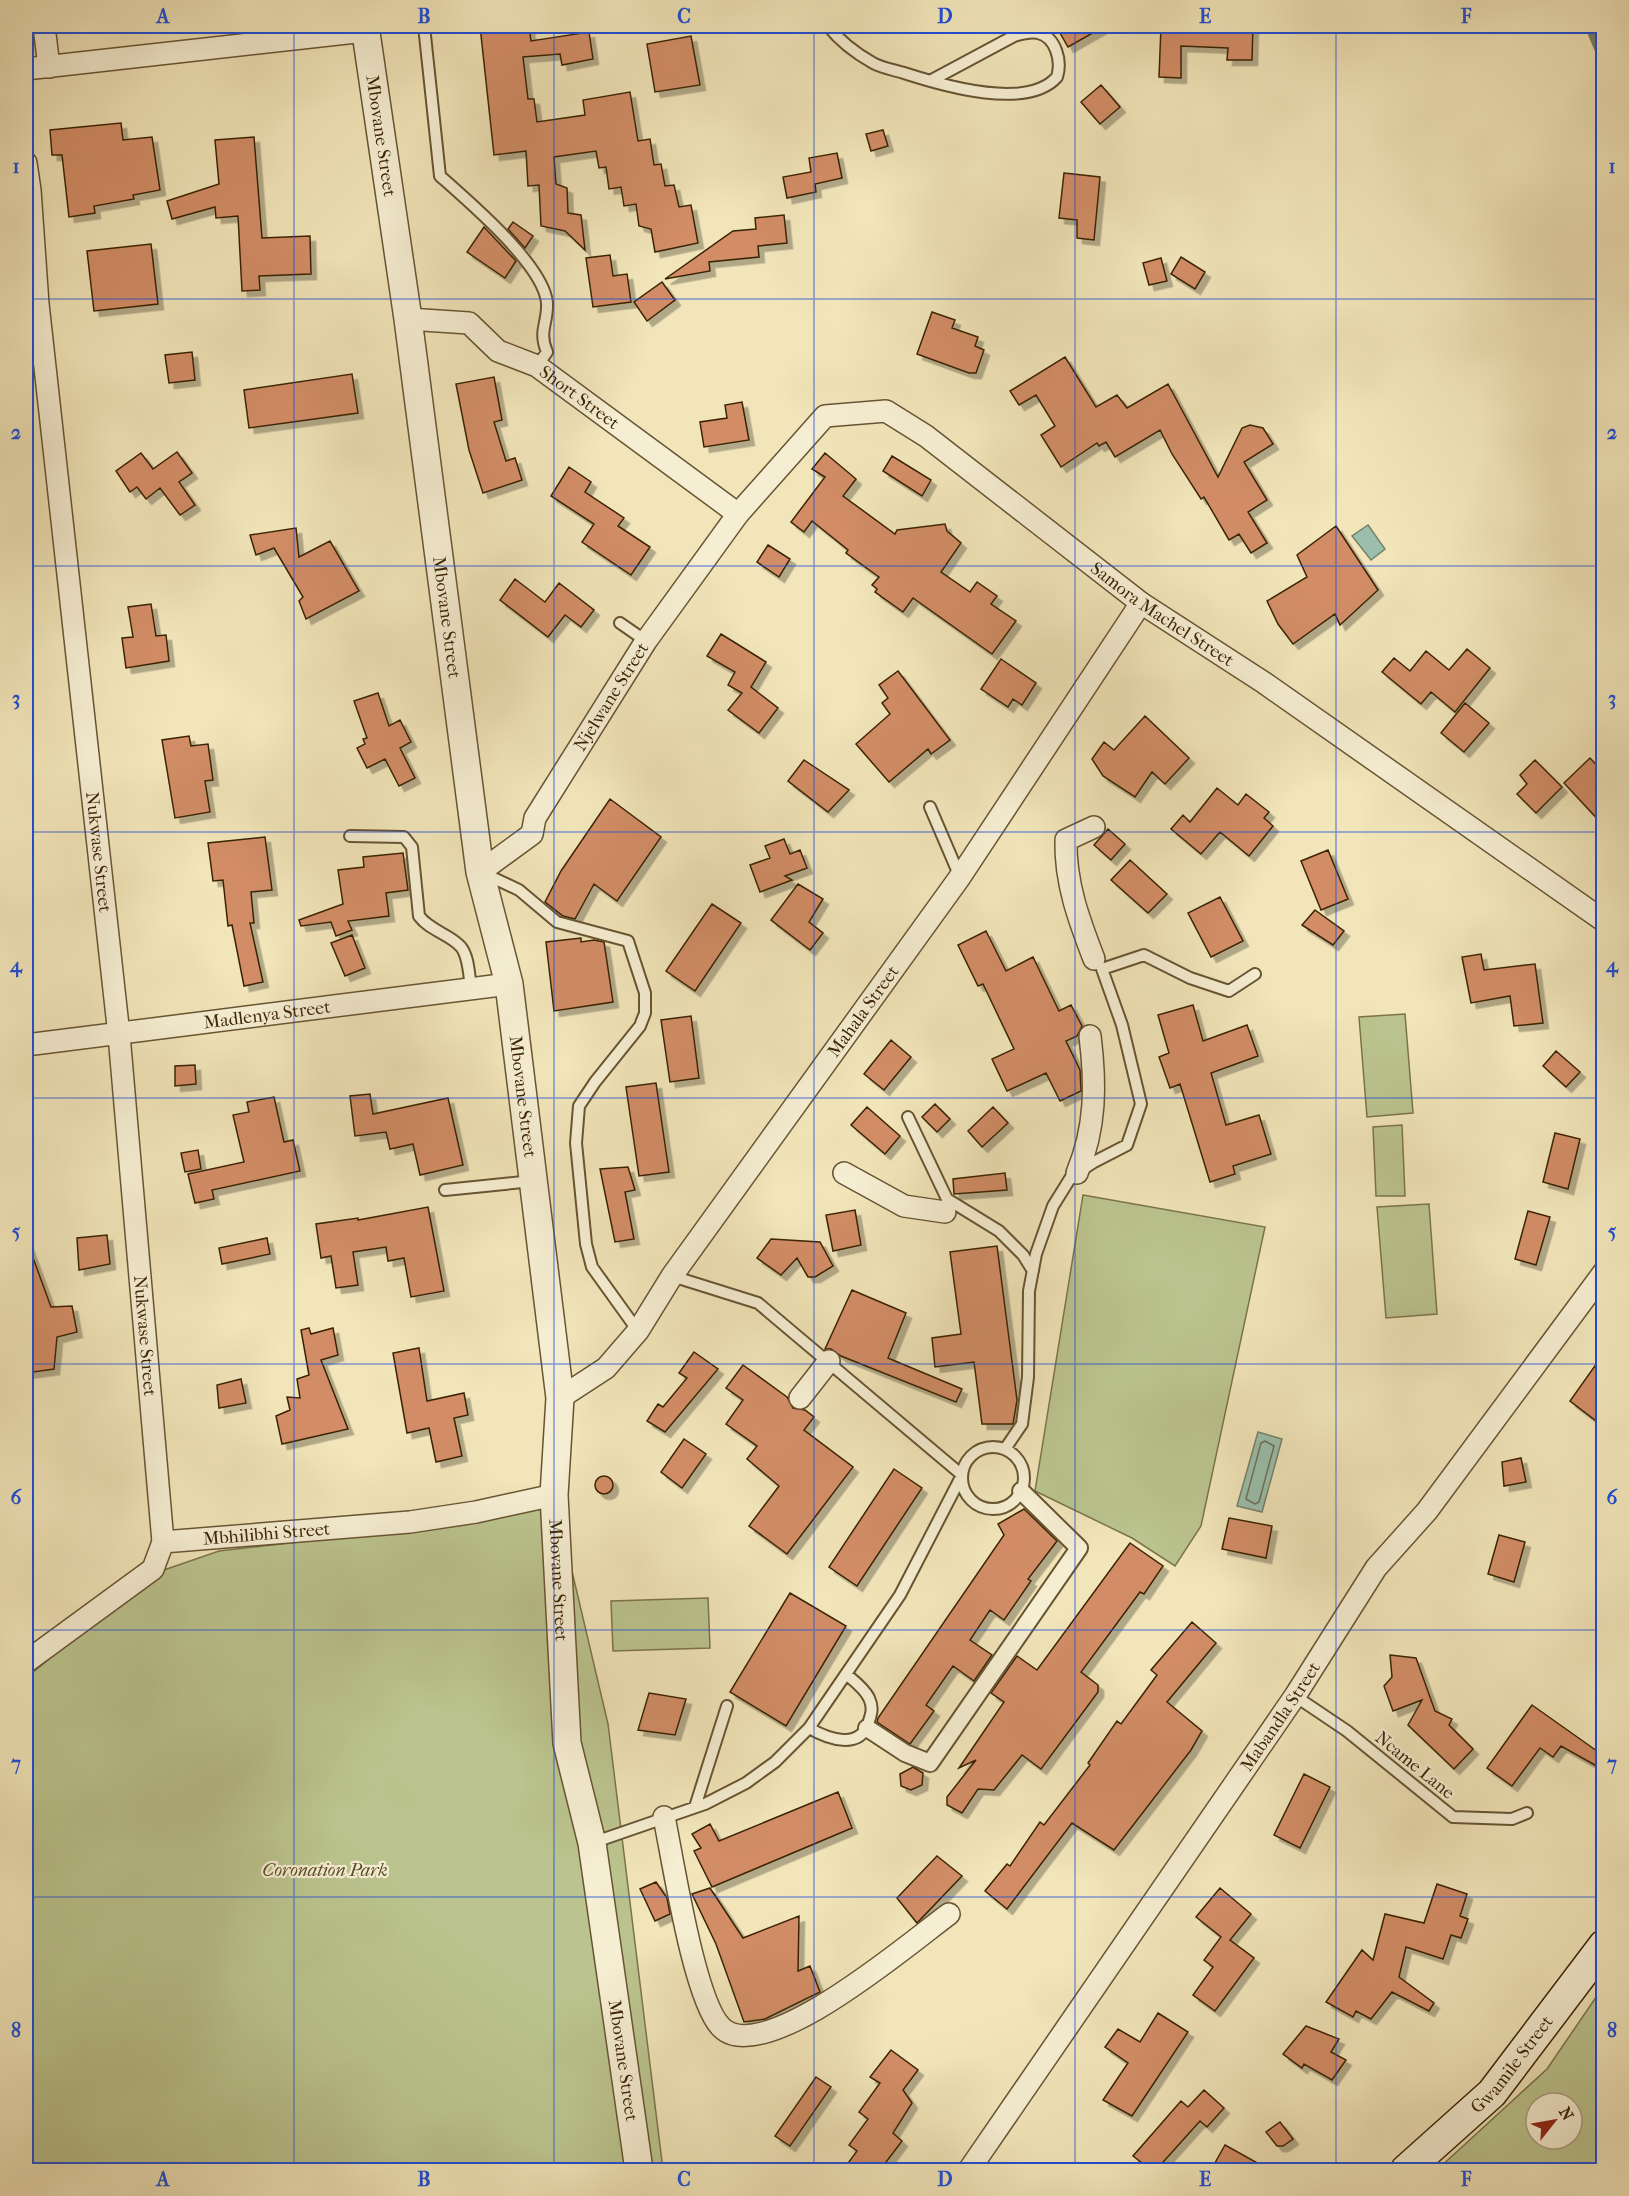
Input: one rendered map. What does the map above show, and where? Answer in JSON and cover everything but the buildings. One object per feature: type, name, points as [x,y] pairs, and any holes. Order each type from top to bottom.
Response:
[{"type":"main road","name":"Gwamile Street","points":[[1406,2170],[1492,2093],[1604,1945]]},
{"type":"street","points":[[44,26],[49,67]]},
{"type":"street","points":[[26,69],[364,28]]},
{"type":"street","name":"Mbovane Street","points":[[364,28],[408,319],[480,872],[509,984],[560,1398],[554,1495],[567,1743],[592,1843],[639,2170]]},
{"type":"street","name":"Nukwase Street","points":[[26,163],[32,305],[119,1035],[164,1542]]},
{"type":"street","name":"Short Street","points":[[408,319],[470,323],[498,351],[537,366],[738,514]]},
{"type":"street","name":"Samora Machel Street","points":[[738,514],[825,416],[886,411],[926,436],[1141,603],[1263,682],[1604,921]]},
{"type":"street","name":"Njelwane Street","points":[[480,872],[532,834],[535,818],[646,641],[738,514]]},
{"type":"street","name":"Mahala Street","points":[[560,1398],[606,1368],[638,1331],[672,1276],[960,877],[1141,603]]},
{"type":"street","points":[[1094,827],[1066,840],[1066,863],[1071,898],[1094,959]]},
{"type":"street","name":"Madlenya Street","points":[[26,1045],[509,984]]},
{"type":"street","points":[[1077,1173],[1088,1147],[1094,1109],[1094,1067],[1090,1036]]},
{"type":"street","points":[[844,1173],[904,1206],[945,1212]]},
{"type":"street","name":"Mabandla Street","points":[[969,2170],[1295,1696],[1376,1568],[1427,1511],[1604,1272]]},
{"type":"street","points":[[800,1398],[829,1361]]},
{"type":"street","points":[[867,1728],[905,1753],[930,1763],[935,1752],[951,1735],[1079,1548],[1021,1491]]},
{"type":"street","name":"Mbhilibhi Street","points":[[164,1542],[410,1522],[476,1512],[554,1495]]},
{"type":"street","points":[[26,1662],[153,1569],[164,1542]]},
{"type":"street","points":[[664,1817],[702,1990],[718,2025],[730,2036],[748,2037],[770,2032],[826,2004],[949,1914]]},
{"type":"lane","points":[[424,26],[440,176],[484,217],[534,271],[547,302],[541,339],[548,352],[537,366]]},
{"type":"lane","points":[[828,26],[836,36],[875,64],[930,81],[973,91],[1004,93],[1033,90],[1052,82],[1057,77],[1059,62],[1049,40],[1039,33],[1025,33],[1014,36],[930,81]]},
{"type":"lane","points":[[620,623],[646,641]]},
{"type":"lane","points":[[930,807],[960,877]]},
{"type":"lane","points":[[350,836],[404,837],[408,840],[412,847],[419,916],[424,923],[460,946],[465,954],[471,988]]},
{"type":"lane","points":[[480,872],[519,890],[557,922],[628,941],[645,993],[645,1013],[640,1026],[595,1082],[579,1106],[576,1143],[586,1244],[592,1267],[638,1331]]},
{"type":"lane","points":[[1005,1449],[1022,1424],[1029,1377],[1029,1291],[1036,1254],[1053,1206],[1061,1191],[1077,1173],[1127,1145],[1141,1104],[1122,1025],[1102,969],[1144,955],[1190,978],[1229,991],[1255,974]]},
{"type":"lane","points":[[908,1117],[947,1199],[999,1231],[1023,1255],[1033,1271]]},
{"type":"lane","points":[[445,1190],[533,1181]]},
{"type":"lane","points":[[672,1276],[759,1303],[962,1475]]},
{"type":"lane","points":[[995,1447],[1013,1454],[1023,1469],[1021,1491],[1012,1503],[1003,1508],[983,1508],[967,1497],[962,1487],[962,1475],[963,1467],[976,1451],[995,1447]]},
{"type":"lane","points":[[592,1843],[695,1807],[747,1783],[775,1762],[809,1728],[900,1595],[962,1475]]},
{"type":"lane","points":[[809,1728],[838,1741],[852,1739],[867,1728],[873,1709],[869,1697],[846,1674]]},
{"type":"lane","name":"Ncame Lane","points":[[1295,1696],[1347,1731],[1453,1817],[1512,1818],[1527,1813]]},
{"type":"lane","points":[[695,1807],[727,1706]]},
{"type":"green space","points":[[1405,1014],[1413,1113],[1367,1117],[1359,1017]]},
{"type":"green space","points":[[1402,1125],[1405,1196],[1376,1196],[1373,1127]]},
{"type":"green space","points":[[1083,1195],[1265,1227],[1201,1526],[1175,1566],[1132,1538],[1035,1491]]},
{"type":"green space","points":[[1429,1204],[1437,1314],[1386,1318],[1377,1207]]},
{"type":"green space","name":"Coronation Park","points":[[554,1495],[608,1724],[663,2170],[26,2170],[26,1678],[121,1600],[164,1570],[219,1551],[424,1528]]},
{"type":"green space","points":[[708,1598],[710,1648],[613,1651],[611,1601]]},
{"type":"green space","points":[[1603,1987],[1603,2170],[1437,2170],[1547,2069]]},
{"type":"water","points":[[1368,525],[1385,549],[1371,560],[1352,536]]},
{"type":"water","points":[[1258,1432],[1282,1439],[1262,1512],[1237,1506]]},
{"type":"waterway","points":[[1588,26],[1604,64]]}]
